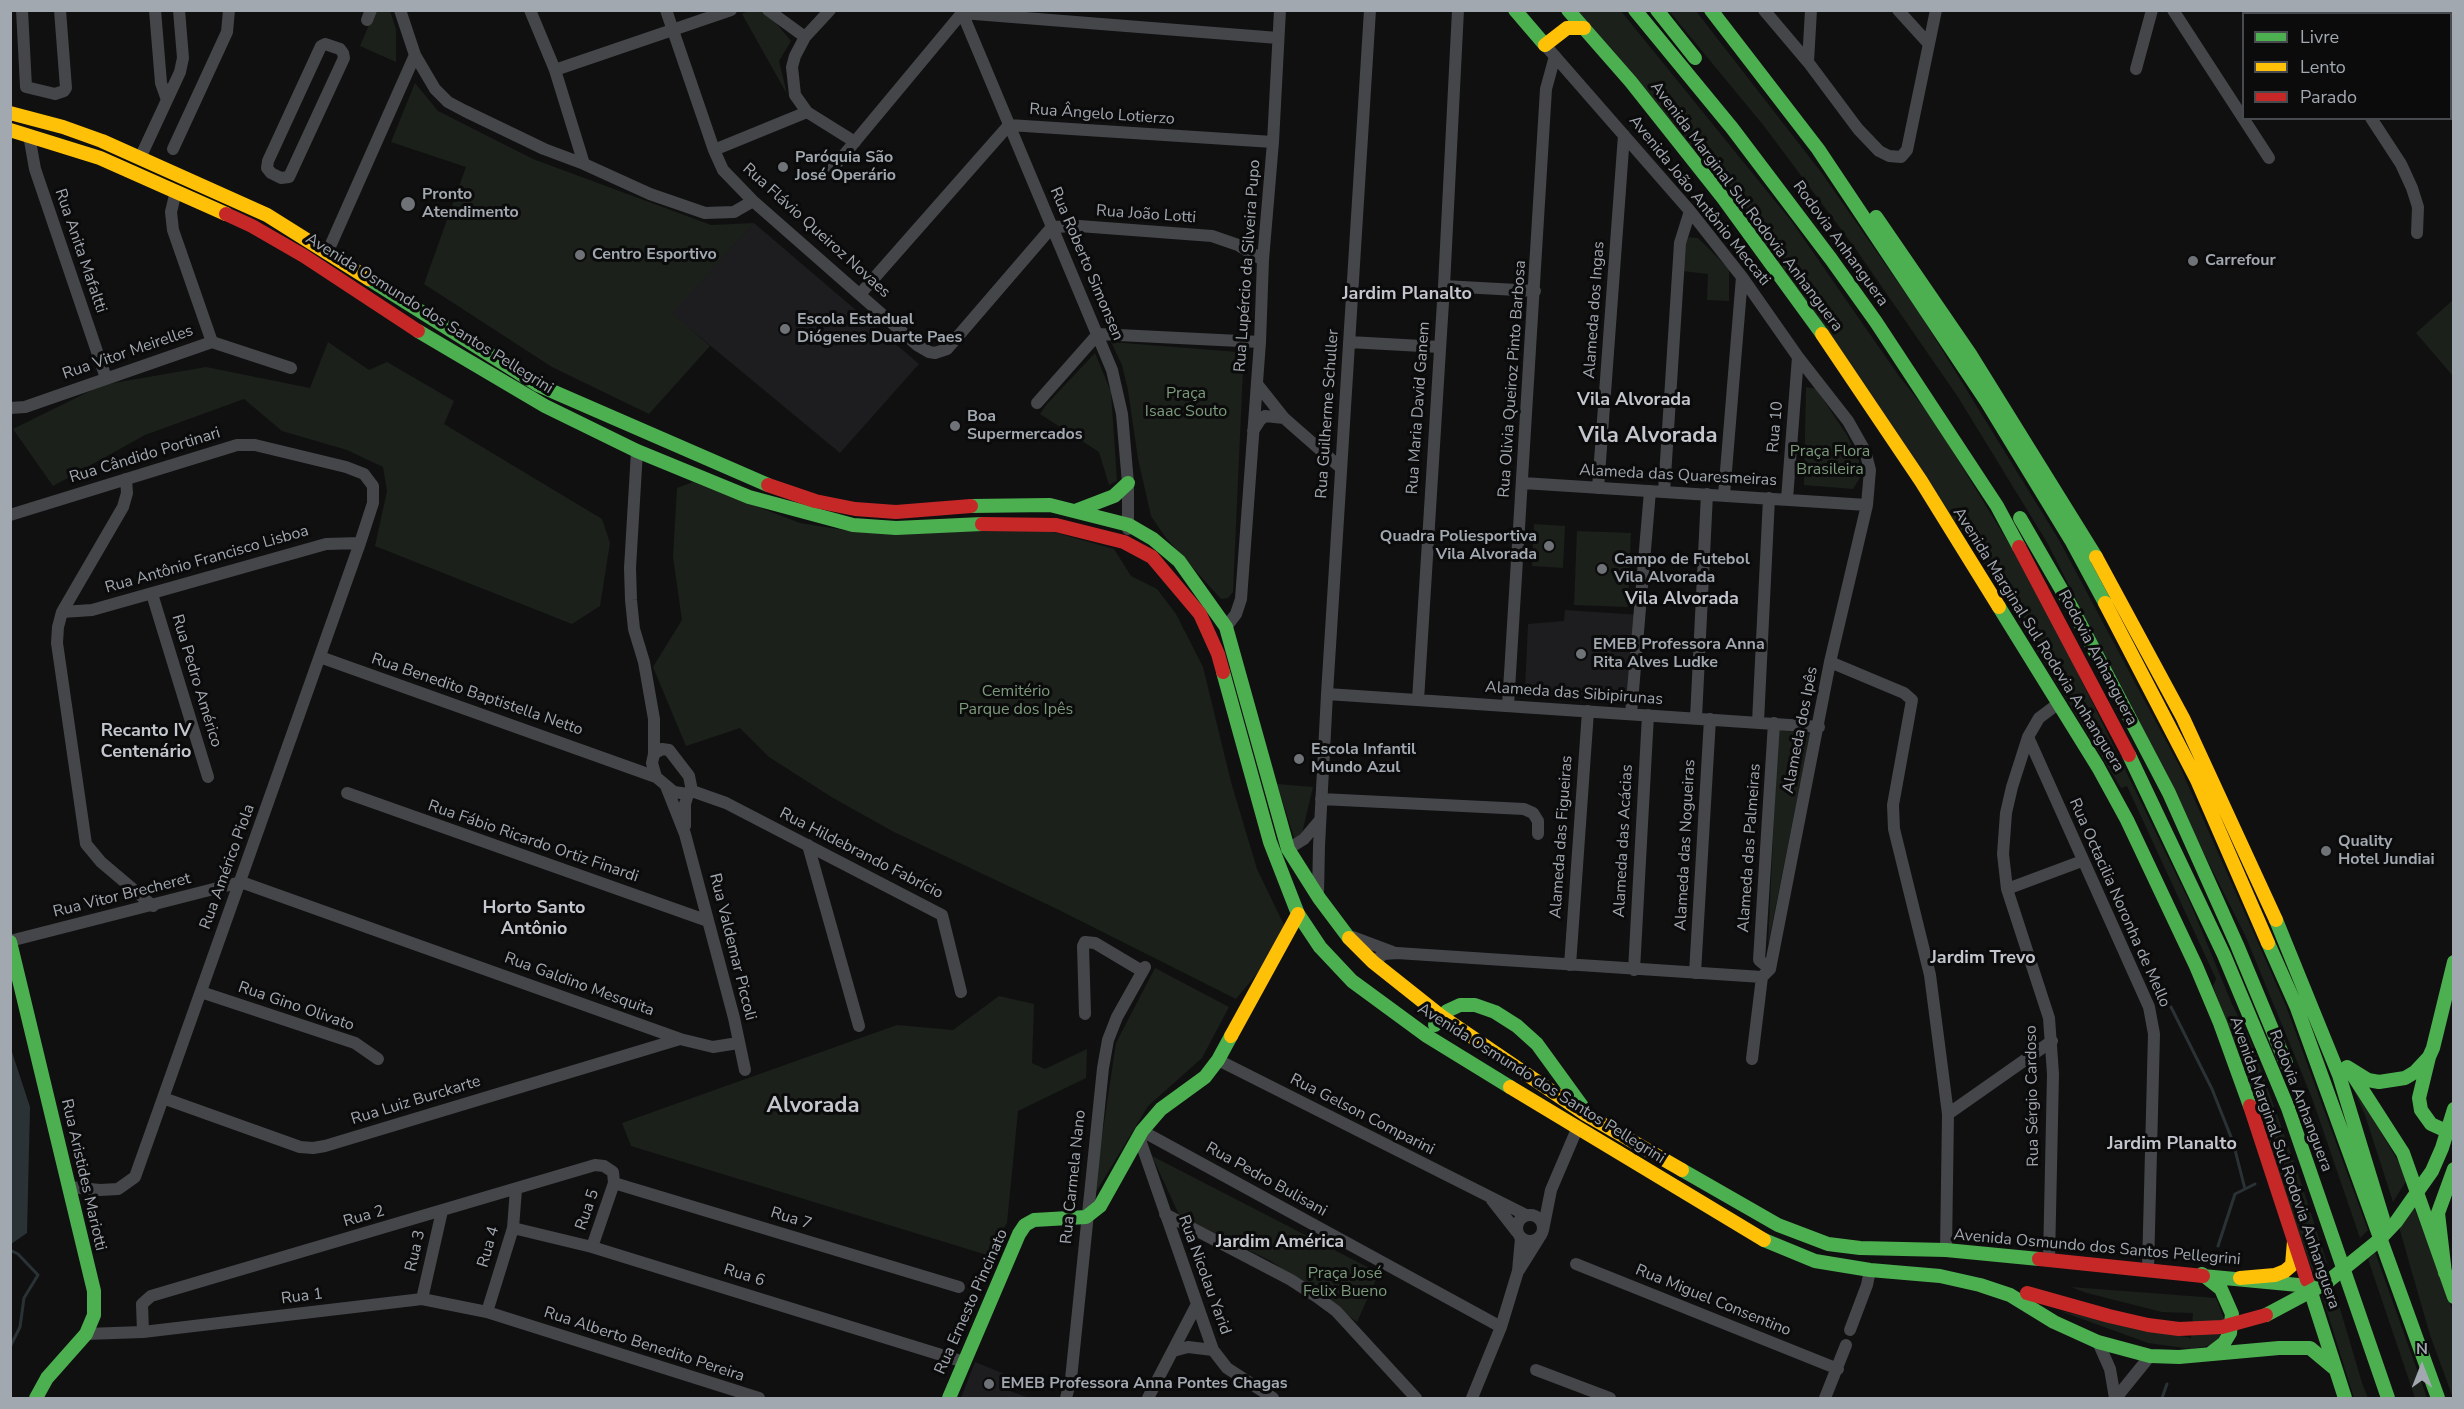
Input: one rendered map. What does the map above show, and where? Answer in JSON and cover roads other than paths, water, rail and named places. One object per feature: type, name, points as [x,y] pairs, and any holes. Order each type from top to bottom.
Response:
[{"type":"main road","name":"Avenida João Antônio Meccati","points":[[1515,10],[1545,45]]},
{"type":"main road","name":"Avenida Marginal Sul Rodovia Anhanguera","points":[[1568,10],[1723,198],[1826,339],[1921,481],[2059,703],[2127,820],[2196,966],[2249,1102],[2345,1398]]},
{"type":"main road","name":"Rodovia Anhanguera","points":[[1635,10],[1732,128],[1832,259],[1997,506],[2113,722],[2224,955],[2288,1108],[2388,1398]]},
{"type":"main road","points":[[1657,10],[1703,68]]},
{"type":"main road","points":[[1711,11],[1818,149],[1877,219],[1920,279],[2001,401],[2093,552],[2183,718],[2249,858],[2300,976],[2350,1104],[2406,1309]]},
{"type":"main road","points":[[1545,45],[1567,28],[1584,27]]},
{"type":"main road","name":"Avenida Osmundo dos Santos Pellegrini","points":[[10,112],[63,127],[140,158],[267,215],[328,251],[538,385],[767,485],[815,501],[855,509],[896,512],[1050,505],[1129,525],[1157,542],[1179,561],[1226,627],[1288,849],[1318,898],[1342,930],[1372,962],[1441,1016],[1586,1114],[1778,1225],[1828,1244],[1947,1250],[2309,1286]]},
{"type":"main road","name":"Avenida Osmundo dos Santos Pellegrini","points":[[10,130],[100,158],[263,232],[304,256],[405,323],[544,406],[637,451],[749,496],[853,525],[896,528],[1003,523],[1056,525],[1125,542],[1152,557],[1197,610],[1218,654],[1270,842],[1298,914],[1320,947],[1352,981],[1427,1036],[1576,1129],[1770,1243],[1815,1261],[1870,1270],[1940,1276],[2027,1293]]},
{"type":"main road","points":[[1818,149],[1993,411],[2076,550],[2164,714],[2224,837],[2297,1008],[2438,1398]]},
{"type":"main road","points":[[405,323],[433,331],[441,324]]},
{"type":"main road","points":[[637,451],[641,439],[658,438]]},
{"type":"main road","points":[[1075,511],[1114,496],[1128,483]]},
{"type":"main road","name":"Rodovia Anhanguera","points":[[2011,501],[2072,608],[2169,793],[2237,945],[2292,1080]]},
{"type":"main road","points":[[1197,610],[1210,622],[1226,627]]},
{"type":"main road","points":[[1086,1217],[1100,1206],[1140,1134],[1161,1109],[1205,1077],[1218,1060],[1298,914],[1307,909],[1342,930]]},
{"type":"main road","name":"Rua Aristides Mariotti","points":[[10,942],[94,1291],[94,1315],[86,1334],[47,1378],[36,1398]]},
{"type":"main road","points":[[1352,981],[1362,968],[1372,962]]},
{"type":"main road","points":[[2454,962],[2438,1033],[2429,1057],[2419,1098],[2421,1110],[2431,1124],[2442,1129],[2454,1129]]},
{"type":"main road","points":[[2300,976],[2348,1067],[2403,1153],[2454,1297]]},
{"type":"main road","points":[[1427,1036],[1441,1016],[1460,1005],[1475,1005],[1506,1019],[1528,1035],[1548,1057],[1584,1108],[1586,1114],[1576,1129]]},
{"type":"main road","points":[[2348,1067],[2368,1080],[2393,1082],[2415,1072],[2429,1057]]},
{"type":"main road","points":[[2027,1293],[2109,1317],[2179,1329],[2222,1327],[2268,1314],[2326,1284],[2378,1241],[2396,1222],[2435,1165],[2454,1109]]},
{"type":"main road","points":[[2445,1273],[2438,1213],[2454,1169]]},
{"type":"main road","name":"Rua Ernesto Pincinato","points":[[949,1398],[1007,1258],[1025,1225],[1034,1220],[1086,1217]]},
{"type":"main road","points":[[2240,1278],[2285,1272],[2292,1265],[2293,1237]]},
{"type":"main road","name":"Avenida Osmundo dos Santos Pellegrini","points":[[1882,1248],[1943,1262],[2027,1293]]},
{"type":"main road","points":[[2353,1249],[2360,1270]]},
{"type":"main road","points":[[2202,1274],[2221,1289],[2232,1314],[2230,1333],[2224,1343],[2211,1353]]},
{"type":"main road","name":"Avenida Osmundo dos Santos Pellegrini","points":[[1980,1285],[2010,1295],[2054,1322],[2098,1342],[2150,1356],[2179,1357],[2310,1348],[2334,1368]]},
{"type":"street","points":[[22,10],[26,87],[55,94],[66,88],[60,10]]},
{"type":"street","points":[[155,10],[161,83],[167,100]]},
{"type":"street","points":[[140,158],[180,72],[183,58],[179,10]]},
{"type":"street","points":[[173,149],[227,32],[229,10]]},
{"type":"street","points":[[400,10],[415,55],[435,90],[448,102],[544,149],[584,164],[650,194],[705,213],[734,212],[753,201]]},
{"type":"street","points":[[530,10],[555,70],[584,164]]},
{"type":"street","name":"Rua Flávio Queiroz Novaes","points":[[666,10],[723,170],[753,201],[861,293],[917,345],[934,353],[947,349],[1052,227]]},
{"type":"street","points":[[555,70],[731,10]]},
{"type":"street","points":[[768,10],[805,37]]},
{"type":"street","points":[[830,10],[805,37],[795,56],[792,78],[795,95],[807,112],[855,142]]},
{"type":"street","name":"Rua Lupércio da Silveira Pupo","points":[[1226,627],[1236,614],[1241,599],[1260,342],[1263,260],[1273,142],[1280,10]]},
{"type":"street","name":"Rua Guilherme Schuller","points":[[1318,898],[1327,694],[1370,10]]},
{"type":"street","name":"Rua Maria David Ganem","points":[[1418,700],[1444,286],[1458,10]]},
{"type":"street","points":[[1764,10],[1808,62],[1858,129],[1879,151],[1888,156],[1901,157],[1907,150],[1936,10]]},
{"type":"street","points":[[1808,62],[1811,10]]},
{"type":"street","points":[[1898,10],[1928,43]]},
{"type":"street","points":[[2136,69],[2152,10]]},
{"type":"street","points":[[2173,10],[2242,116]]},
{"type":"street","points":[[833,168],[962,12],[1278,38]]},
{"type":"street","name":"Rua Roberto Simonsen","points":[[962,12],[1112,370],[1122,414],[1128,483],[1129,525],[1125,542]]},
{"type":"street","points":[[329,44],[340,49],[344,53],[344,58],[289,177],[281,178],[271,173],[267,168],[268,161],[321,46],[329,44]]},
{"type":"street","name":"Avenida João Antônio Meccati","points":[[1545,45],[1690,211],[1742,277],[1854,431],[1865,451],[1870,470],[1870,486]]},
{"type":"street","points":[[328,251],[415,55]]},
{"type":"street","name":"Rua Olivia Queiroz Pinto Barbosa","points":[[1508,706],[1546,89],[1555,56]]},
{"type":"street","points":[[714,150],[807,112]]},
{"type":"street","points":[[2244,120],[2269,158]]},
{"type":"street","points":[[2373,120],[2401,164],[2412,188],[2418,207],[2417,233]]},
{"type":"street","name":"Rua Ângelo Lotierzo","points":[[861,293],[1009,126],[1273,142]]},
{"type":"street","name":"Rua Anita Mafaltti","points":[[29,135],[35,169],[106,378]]},
{"type":"street","name":"Alameda dos Ingas","points":[[1598,488],[1624,135]]},
{"type":"street","points":[[176,191],[171,212],[173,230],[212,342]]},
{"type":"street","points":[[1664,492],[1680,243],[1690,211]]},
{"type":"street","name":"Rua João Lotti","points":[[1052,227],[1079,226],[1212,236],[1238,245],[1263,260]]},
{"type":"street","points":[[1724,495],[1742,277]]},
{"type":"street","points":[[1444,286],[1535,291]]},
{"type":"street","points":[[1037,403],[1098,334],[1260,342]]},
{"type":"street","name":"Rua Vitor Meirelles","points":[[10,408],[25,407],[212,342],[291,368]]},
{"type":"street","points":[[1349,342],[1440,347]]},
{"type":"street","name":"Rua 10","points":[[1787,499],[1798,357]]},
{"type":"street","points":[[1257,384],[1284,418],[1341,468]]},
{"type":"street","points":[[1253,431],[1265,416],[1284,418]]},
{"type":"street","name":"Rua Cândido Portinari","points":[[10,515],[222,448],[255,445],[327,462],[364,474],[374,486],[374,503]]},
{"type":"street","points":[[637,451],[630,568],[631,600],[634,629],[644,662],[654,719],[652,769],[656,777],[666,786]]},
{"type":"street","points":[[126,479],[127,493],[123,507],[62,612],[57,643],[86,844],[101,862],[153,906]]},
{"type":"street","name":"Alameda das Quaresmeiras","points":[[1523,483],[1867,505]]},
{"type":"street","name":"Alameda dos Ipês","points":[[1752,1059],[1766,973],[1819,727],[1830,662],[1870,486]]},
{"type":"street","points":[[1631,714],[1650,491]]},
{"type":"street","points":[[1696,718],[1707,494]]},
{"type":"street","points":[[1758,722],[1769,498]]},
{"type":"street","name":"Rua Américo Piola","points":[[70,1187],[118,1189],[135,1177],[374,503]]},
{"type":"street","name":"Rua Antônio Francisco Lisboa","points":[[62,612],[92,610],[326,544],[360,543]]},
{"type":"street","name":"Rua Pedro Américo","points":[[152,594],[208,777]]},
{"type":"street","name":"Rua Benedito Baptistella Netto","points":[[320,657],[656,777]]},
{"type":"street","points":[[1830,662],[1904,693],[1912,700],[1893,806],[1894,829],[1930,975],[1948,1114],[1947,1250]]},
{"type":"street","name":"Alameda das Sibipirunas","points":[[1327,694],[1819,727]]},
{"type":"street","name":"Rua Sérgio Cardoso","points":[[2049,1260],[2052,1041],[2049,1018],[2007,889],[2003,854],[2006,813],[2028,737],[2039,718],[2059,703]]},
{"type":"street","name":"Alameda das Figueiras","points":[[1570,965],[1588,711]]},
{"type":"street","name":"Alameda das Acácias","points":[[1634,970],[1648,715]]},
{"type":"street","points":[[654,719],[669,750],[689,776],[690,793]]},
{"type":"street","name":"Alameda das Nogueiras","points":[[1695,973],[1710,719]]},
{"type":"street","name":"Alameda das Palmeiras","points":[[1766,973],[1760,960],[1774,723]]},
{"type":"street","name":"Rua Octacilia Noronha de Mello","points":[[2028,737],[2149,1007],[2154,1034],[2148,1269]]},
{"type":"street","points":[[623,764],[639,762],[663,750],[669,750]]},
{"type":"street","name":"Rua Hildebrando Fabrício","points":[[666,786],[680,795],[690,793],[726,803],[942,915],[962,992]]},
{"type":"street","name":"Rua Valdemar Piccoli","points":[[666,786],[685,834],[745,1070]]},
{"type":"street","name":"Rua Valdemar Piccoli","points":[[685,834],[685,804],[690,793]]},
{"type":"street","name":"Rua Fábio Ricardo Ortiz Finardi","points":[[347,794],[708,921]]},
{"type":"street","points":[[1322,799],[1524,809],[1533,813],[1538,821],[1538,834]]},
{"type":"street","points":[[1288,849],[1304,839],[1320,819]]},
{"type":"street","points":[[808,845],[859,1026]]},
{"type":"street","points":[[2007,889],[2082,861]]},
{"type":"street","name":"Rua Vitor Brecheret","points":[[10,942],[241,882]]},
{"type":"street","name":"Rua Galdino Mesquita","points":[[241,882],[680,1039],[713,1047],[738,1042]]},
{"type":"street","points":[[1342,930],[1397,953]]},
{"type":"street","name":"Rua Carmela Nano","points":[[1066,1398],[1071,1379],[1086,1217],[1108,1040],[1117,1017],[1144,969],[1095,943],[1084,942],[1085,1014]]},
{"type":"street","points":[[1372,962],[1384,954],[1397,953],[1634,970],[1766,973]]},
{"type":"street","name":"Rua Gino Olivato","points":[[201,992],[355,1043],[378,1059]]},
{"type":"street","name":"Rua Luiz Burckarte","points":[[163,1098],[300,1147],[313,1148],[680,1039]]},
{"type":"street","points":[[1948,1114],[2052,1041]]},
{"type":"street","name":"Rua Gelson Comparini","points":[[1218,1060],[1492,1199],[1529,1215]]},
{"type":"street","points":[[1518,1271],[1541,1234],[1551,1190],[1576,1129]]},
{"type":"street","name":"Rua Nicolau Yarid","points":[[1140,1134],[1196,1306],[1213,1350],[1227,1368],[1273,1398]]},
{"type":"street","name":"Rua Pedro Bulisani","points":[[1140,1134],[1501,1328]]},
{"type":"street","name":"Rua 2","points":[[143,1332],[140,1312],[142,1304],[151,1296],[595,1165],[604,1166],[613,1172],[614,1182]]},
{"type":"street","name":"Rua 5","points":[[592,1247],[614,1182]]},
{"type":"street","name":"Rua 7","points":[[614,1182],[958,1287]]},
{"type":"street","name":"Rua 4","points":[[487,1312],[513,1227],[516,1189]]},
{"type":"street","points":[[1472,1398],[1501,1328],[1518,1271],[1517,1224],[1529,1215],[1551,1190]]},
{"type":"street","name":"Rua Gelson Comparini","points":[[1492,1199],[1519,1235]]},
{"type":"street","name":"Rua 3","points":[[422,1299],[442,1211]]},
{"type":"street","points":[[1165,1214],[1291,1280],[1336,1311],[1416,1398]]},
{"type":"street","points":[[1519,1235],[1532,1241],[1541,1234],[1542,1221],[1529,1215]]},
{"type":"street","name":"Rua 6","points":[[513,1227],[592,1247],[964,1362]]},
{"type":"street","name":"Rua Miguel Consentino","points":[[1576,1264],[1838,1369]]},
{"type":"street","points":[[1850,1330],[1867,1285],[1870,1270]]},
{"type":"street","name":"Rua 1","points":[[86,1334],[143,1332],[422,1299],[487,1312],[519,1323]]},
{"type":"street","points":[[1148,1398],[1196,1306]]},
{"type":"street","name":"Rua Alberto Benedito Pereira","points":[[519,1323],[759,1398]]},
{"type":"street","points":[[2098,1342],[2110,1369],[2116,1398]]},
{"type":"street","points":[[1825,1398],[1846,1345]]},
{"type":"street","points":[[1173,1352],[1188,1347],[1213,1350]]},
{"type":"street","points":[[2116,1398],[2150,1356]]},
{"type":"street","points":[[1536,1370],[1610,1398]]},
{"type":"waterway","points":[[2171,1007],[2212,1089],[2233,1142],[2245,1189]]},
{"type":"waterway","points":[[2218,1246],[2235,1194],[2255,1184]]},
{"type":"waterway","points":[[10,1250],[18,1254],[38,1275],[24,1298],[20,1327],[10,1347]]},
{"type":"waterway","points":[[2162,1398],[2167,1384]]},
{"type":"place","name":"Paróquia São José Operário","points":[[783,167]]},
{"type":"place","name":"Pronto Atendimento","points":[[408,204]]},
{"type":"place","name":"Centro Esportivo","points":[[580,255]]},
{"type":"place","name":"Carrefour","points":[[2193,261]]},
{"type":"place","name":"Escola Estadual Diógenes Duarte Paes","points":[[785,329]]},
{"type":"place","name":"Boa Supermercados","points":[[955,426]]},
{"type":"place","name":"Quadra Poliesportiva Vila Alvorada","points":[[1549,546]]},
{"type":"place","name":"Campo de Futebol Vila Alvorada","points":[[1602,569]]},
{"type":"place","name":"EMEB Professora Anna Rita Alves Ludke","points":[[1581,654]]},
{"type":"place","name":"Escola Infantil Mundo Azul","points":[[1299,759]]},
{"type":"place","name":"Quality Hotel Jundiai","points":[[2326,851]]},
{"type":"place","name":"EMEB Professora Anna Pontes Chagas","points":[[989,1384]]},
{"type":"district","name":"Jardim Planalto","points":[[1407,295]]},
{"type":"district","name":"Vila Alvorada","points":[[1634,401]]},
{"type":"district","name":"Vila Alvorada","points":[[1648,437]]},
{"type":"district","name":"Vila Alvorada","points":[[1682,600]]},
{"type":"district","name":"Recanto IV Centenário","points":[[146,742]]},
{"type":"district","name":"Horto Santo Antônio","points":[[534,919]]},
{"type":"district","name":"Jardim Trevo","points":[[1983,959]]},
{"type":"district","name":"Alvorada","points":[[813,1107]]},
{"type":"district","name":"Jardim Planalto","points":[[2172,1145]]},
{"type":"district","name":"Jardim América","points":[[1280,1243]]},
{"type":"park label","name":"Praça Isaac Souto","points":[[1186,403]]},
{"type":"park label","name":"Praça Flora Brasileira","points":[[1830,461]]},
{"type":"park label","name":"Cemitério Parque dos Ipês","points":[[1016,701]]},
{"type":"park label","name":"Praça José Felix Bueno","points":[[1345,1283]]}]
